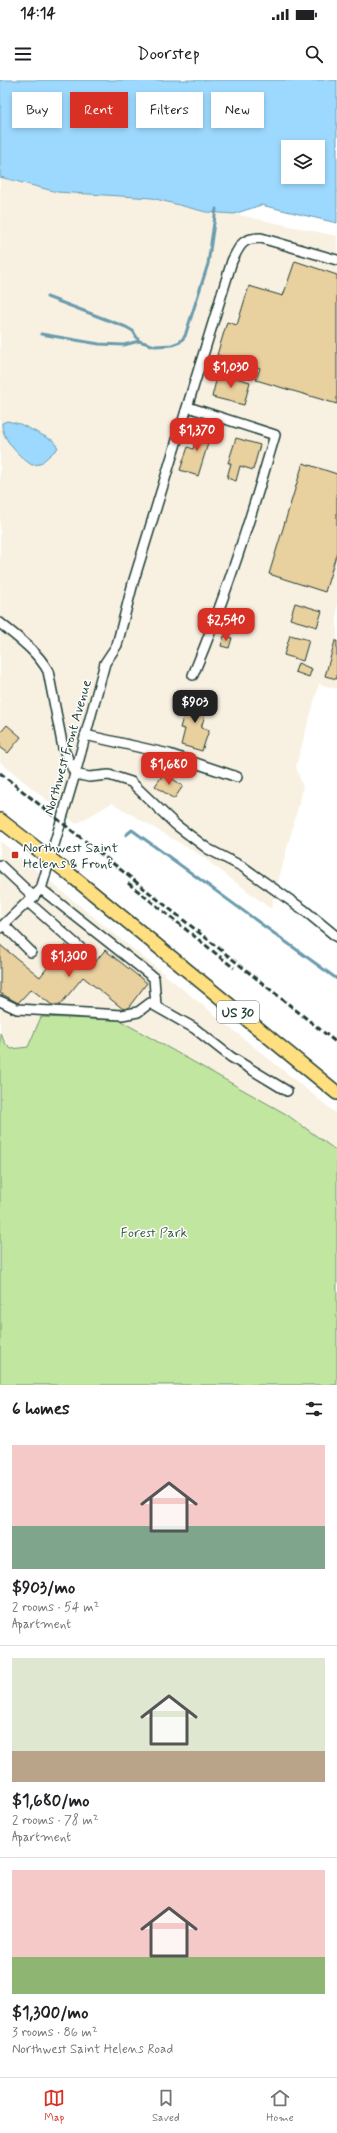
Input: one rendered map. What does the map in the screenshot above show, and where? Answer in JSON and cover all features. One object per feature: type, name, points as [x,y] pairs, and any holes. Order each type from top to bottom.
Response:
[{"type":"highway","name":"US 30","points":[[0,820],[337,1093]]},
{"type":"lane","name":"Northwest Front Avenue","points":[[2,927],[41,888],[51,860],[105,663],[117,645],[133,582],[232,261],[244,241],[251,238],[261,238],[337,260]]},
{"type":"lane","points":[[188,407],[275,435],[246,533],[214,625],[193,675]]},
{"type":"lane","points":[[0,623],[37,656],[48,671],[63,748],[75,774],[89,777],[110,775],[131,782],[176,825],[208,849],[243,867],[304,910],[337,937]]},
{"type":"lane","points":[[85,735],[169,754],[237,777]]},
{"type":"lane","points":[[0,865],[31,899],[85,952]]},
{"type":"lane","points":[[41,888],[154,978],[156,1006]]},
{"type":"lane","points":[[2,927],[31,952]]},
{"type":"lane","points":[[0,1001],[17,1009],[122,1015],[138,1012],[150,1003],[194,1028],[231,1057],[287,1091]]},
{"type":"shaded area","points":[[0,177],[57,192],[152,198],[206,212],[234,214],[337,236],[337,689],[319,684],[296,766],[303,788],[271,909],[200,855],[112,803],[76,824],[0,762]]},
{"type":"shaded area","points":[[0,841],[337,1114],[337,1151],[307,1130],[72,1044],[11,1049],[0,1038]]},
{"type":"green space","name":"Forest Park","points":[[41,1017],[119,1020],[286,1114],[337,1151],[337,1385],[0,1385],[0,1033],[5,1043],[11,1049],[28,1047]]},
{"type":"water","points":[[0,80],[337,80],[337,223],[261,205],[234,214],[206,212],[152,198],[57,192],[0,177]]},
{"type":"water","points":[[7,421],[20,424],[54,441],[58,448],[40,464],[32,465],[17,453],[8,441],[2,423]]},
{"type":"building","points":[[295,261],[337,275],[337,404],[256,380],[260,368],[217,355],[227,322],[237,325],[249,286],[283,296]]},
{"type":"building","points":[[218,373],[250,382],[244,405],[212,397]]},
{"type":"building","points":[[207,421],[214,424],[198,476],[180,470],[188,447],[193,449],[199,431],[203,433]]},
{"type":"building","points":[[236,438],[260,445],[253,470],[240,466],[236,481],[227,478],[231,463],[228,463]]},
{"type":"building","points":[[303,463],[337,474],[337,552],[325,592],[269,574]]},
{"type":"building","points":[[295,603],[322,611],[317,627],[290,619]]},
{"type":"building","points":[[290,635],[309,640],[303,661],[284,655]]},
{"type":"building","points":[[224,636],[232,638],[229,648],[221,646]]},
{"type":"building","points":[[335,641],[337,641],[337,679],[325,676]]},
{"type":"building","points":[[298,663],[312,669],[309,677],[295,672]]},
{"type":"building","points":[[189,696],[209,702],[201,728],[209,730],[202,751],[181,745],[185,729],[180,728]]},
{"type":"building","points":[[7,725],[21,737],[8,753],[0,747],[0,733]]},
{"type":"building","points":[[164,773],[183,786],[174,799],[155,786]]},
{"type":"building","points":[[0,945],[40,977],[65,945],[92,966],[105,950],[147,983],[128,1008],[123,1009],[83,977],[60,1005],[52,1005],[31,989],[18,1003],[0,993]]},
{"type":"waterway","points":[[41,334],[99,344],[124,345],[139,341],[155,346],[172,345],[180,342],[185,336],[208,264],[216,209]]},
{"type":"waterway","points":[[47,297],[126,327],[133,331],[139,341]]},
{"type":"waterway","points":[[126,835],[132,830],[337,979]]},
{"type":"railway","points":[[0,773],[337,1043]]},
{"type":"railway","points":[[128,883],[234,968]]},
{"type":"place","name":"Northwest Saint Helens & Front","points":[[15,855]]}]
